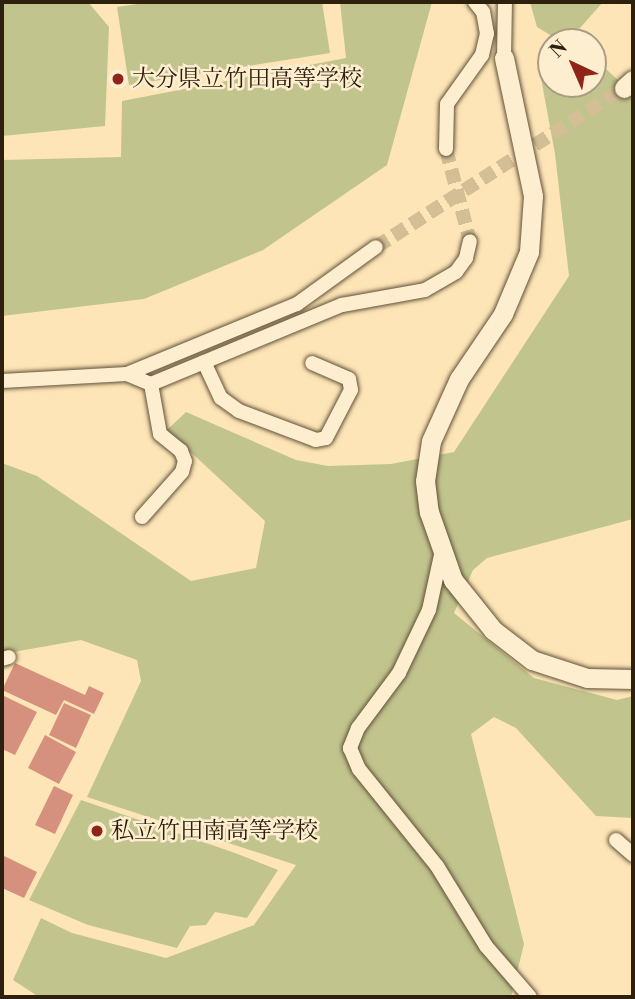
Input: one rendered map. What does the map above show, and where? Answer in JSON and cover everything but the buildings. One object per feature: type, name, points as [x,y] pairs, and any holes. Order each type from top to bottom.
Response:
[{"type":"street","points":[[446,149],[447,104],[482,55],[487,34],[483,12],[475,2]]},
{"type":"street","points":[[505,2],[504,58],[533,196],[529,252],[503,314],[459,379],[431,441],[425,481],[441,555],[470,605],[493,630],[533,660],[587,678],[633,679]]},
{"type":"street","points":[[127,374],[151,384],[342,305],[425,290],[456,272],[466,258],[470,241]]},
{"type":"street","points":[[2,381],[127,374],[297,304],[376,247]]},
{"type":"street","points":[[204,362],[221,398],[239,411],[316,440],[326,438],[351,390],[349,379],[312,363]]},
{"type":"street","points":[[142,517],[183,472],[185,461],[181,451],[160,434],[151,384]]},
{"type":"street","points":[[441,555],[429,610],[398,673],[358,729],[350,748],[359,769],[437,866],[486,946],[530,997]]},
{"type":"street","points":[[616,840],[633,856]]},
{"type":"green space","points":[[2,2],[88,2],[109,27],[105,126],[2,136]]},
{"type":"green space","points":[[151,2],[322,2],[330,53],[129,85],[117,7]]},
{"type":"green space","points":[[340,2],[432,2],[387,165],[263,250],[144,299],[2,316],[2,160],[121,157],[122,101],[346,58]]},
{"type":"green space","points":[[530,2],[603,2],[580,28],[537,27]]},
{"type":"green space","points":[[607,70],[633,94],[633,519],[487,558],[473,570],[454,613],[534,678],[617,700],[633,696],[633,818],[596,816],[516,728],[494,717],[471,734],[524,944],[511,997],[39,997],[13,980],[41,918],[72,933],[166,958],[254,925],[296,865],[87,797],[141,681],[137,660],[81,640],[2,654],[2,463],[37,476],[191,581],[256,568],[265,521],[167,430],[186,412],[296,460],[328,466],[391,464],[454,452],[569,276],[555,154],[545,98],[607,98]]},
{"type":"green space","points":[[81,800],[278,870],[247,918],[215,912],[206,925],[190,926],[177,948],[88,925],[29,900]]},
{"type":"tunnel","points":[[376,247],[624,88]]},
{"type":"tunnel","points":[[446,149],[470,241]]},
{"type":"place","name":"大分県立竹田高等学校","points":[[118,79]]},
{"type":"place","name":"私立竹田南高等学校","points":[[97,831]]}]
